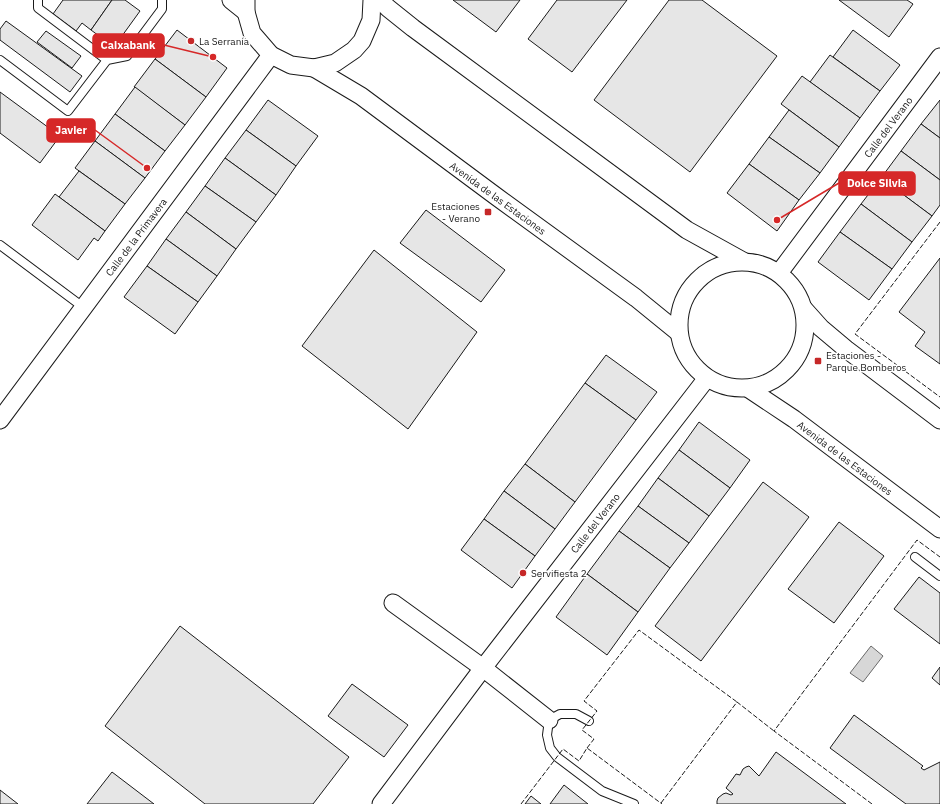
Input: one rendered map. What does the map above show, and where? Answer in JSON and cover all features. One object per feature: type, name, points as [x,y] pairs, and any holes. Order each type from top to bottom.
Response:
[{"type":"street","points":[[231,0],[246,6],[252,33],[271,55],[291,65],[314,68],[335,63],[354,50],[362,40],[371,20],[372,0]]},
{"type":"street","points":[[380,0],[413,28],[687,230],[743,261],[759,264],[780,273],[794,288],[804,308],[821,328],[846,349],[940,420]]},
{"type":"street","name":"Calle de la Primavera","points":[[0,420],[271,55]]},
{"type":"street","name":"Calle del Verano","points":[[780,273],[940,57]]},
{"type":"street","name":"Avenida de las Estaciones","points":[[314,68],[362,96],[636,298],[679,333]]},
{"type":"street","points":[[743,261],[721,264],[702,275],[693,283],[682,302],[679,333],[685,354],[707,378],[727,387],[749,388],[774,380],[791,366],[800,352],[805,335],[804,308]]},
{"type":"street","name":"Calle del Verano","points":[[381,804],[483,668],[707,378]]},
{"type":"street","name":"Avenida de las Estaciones","points":[[749,388],[794,419],[940,529]]},
{"type":"street","points":[[393,603],[483,668],[549,720]]},
{"type":"lane","points":[[38,0],[38,8],[106,60]]},
{"type":"lane","points":[[0,60],[68,111],[106,60],[127,56],[162,9],[162,0]]},
{"type":"lane","points":[[0,245],[83,307]]},
{"type":"lane","points":[[915,557],[940,576]]},
{"type":"lane","points":[[589,721],[576,714],[560,714],[549,720],[547,735],[550,748],[557,757],[602,791],[634,804]]},
{"type":"shaded area","points":[[871,646],[883,656],[863,682],[850,673]]},
{"type":"building","points":[[63,0],[112,0],[91,30],[82,23],[76,31],[53,14]]},
{"type":"building","points":[[112,0],[125,0],[140,11],[114,47],[91,30]]},
{"type":"building","points":[[453,0],[520,0],[496,32]]},
{"type":"building","points":[[557,0],[627,0],[572,72],[528,39]]},
{"type":"building","points":[[669,0],[702,0],[777,56],[690,172],[594,100]]},
{"type":"building","points":[[839,0],[907,0],[913,4],[889,37]]},
{"type":"building","points":[[6,21],[82,76],[70,92],[0,40],[0,29]]},
{"type":"building","points":[[177,30],[227,68],[206,97],[155,59]]},
{"type":"building","points":[[853,30],[900,65],[880,91],[833,57]]},
{"type":"building","points":[[46,31],[81,56],[72,68],[37,42]]},
{"type":"building","points":[[830,55],[880,91],[860,118],[810,82]]},
{"type":"building","points":[[155,59],[206,97],[185,125],[134,87]]},
{"type":"building","points":[[802,76],[860,118],[839,147],[781,104]]},
{"type":"building","points":[[135,87],[185,125],[165,151],[115,114]]},
{"type":"building","points":[[0,92],[60,136],[40,163],[0,133]]},
{"type":"building","points":[[268,100],[318,136],[296,166],[246,130]]},
{"type":"building","points":[[940,100],[940,138],[921,124]]},
{"type":"building","points":[[789,110],[839,147],[820,173],[769,137]]},
{"type":"building","points":[[115,114],[165,151],[145,178],[95,141]]},
{"type":"building","points":[[921,124],[940,138],[940,180],[901,151]]},
{"type":"building","points":[[246,130],[296,166],[276,195],[225,158]]},
{"type":"building","points":[[769,137],[820,173],[799,200],[749,164]]},
{"type":"building","points":[[95,141],[145,178],[125,204],[75,168]]},
{"type":"building","points":[[901,151],[940,180],[940,205],[932,216],[881,178]]},
{"type":"building","points":[[225,158],[276,195],[256,222],[205,186]]},
{"type":"building","points":[[749,164],[799,200],[777,231],[727,193]]},
{"type":"building","points":[[79,171],[125,204],[105,231],[59,197]]},
{"type":"building","points":[[881,178],[932,216],[912,242],[861,204]]},
{"type":"building","points":[[205,186],[256,222],[236,249],[186,212]]},
{"type":"building","points":[[55,194],[105,231],[98,241],[94,238],[78,260],[32,225]]},
{"type":"building","points":[[861,204],[912,242],[892,269],[840,232]]},
{"type":"building","points":[[426,210],[505,270],[481,302],[400,243]]},
{"type":"building","points":[[186,212],[236,249],[217,276],[166,239]]},
{"type":"building","points":[[840,232],[892,269],[869,300],[818,262]]},
{"type":"building","points":[[166,239],[217,276],[198,302],[147,266]]},
{"type":"building","points":[[374,250],[477,332],[408,429],[302,346]]},
{"type":"building","points":[[940,258],[940,364],[915,346],[925,332],[899,312]]},
{"type":"building","points":[[147,266],[198,302],[175,334],[124,297]]},
{"type":"building","points":[[606,355],[657,392],[636,420],[585,383]]},
{"type":"building","points":[[585,383],[636,420],[575,502],[525,464]]},
{"type":"building","points":[[699,422],[750,460],[730,488],[679,450]]},
{"type":"building","points":[[679,450],[730,488],[709,516],[658,478]]},
{"type":"building","points":[[525,464],[575,502],[555,529],[504,491]]},
{"type":"building","points":[[658,478],[709,516],[689,543],[638,506]]},
{"type":"building","points":[[763,482],[809,517],[701,661],[655,626]]},
{"type":"building","points":[[504,491],[555,529],[535,556],[484,519]]},
{"type":"building","points":[[638,506],[689,543],[670,568],[619,531]]},
{"type":"building","points":[[484,519],[535,556],[512,588],[461,550]]},
{"type":"building","points":[[839,522],[884,556],[834,623],[788,589]]},
{"type":"building","points":[[619,531],[670,568],[638,612],[587,574]]},
{"type":"building","points":[[587,574],[638,612],[607,655],[556,617]]},
{"type":"building","points":[[919,577],[940,593],[940,644],[894,609]]},
{"type":"building","points":[[180,626],[349,757],[313,804],[205,804],[105,726]]},
{"type":"building","points":[[940,667],[940,685],[932,678]]},
{"type":"building","points":[[352,684],[408,725],[384,757],[328,716]]},
{"type":"building","points":[[854,715],[923,766],[921,768],[924,770],[940,762],[940,804],[906,804],[830,748]]},
{"type":"building","points":[[776,752],[846,804],[717,804],[718,798],[723,794],[733,794],[726,788],[736,774],[740,775],[743,769],[749,766],[759,776]]},
{"type":"building","points":[[112,772],[154,804],[87,804]]},
{"type":"building","points":[[564,785],[588,804],[550,804]]},
{"type":"building","points":[[0,790],[18,804],[0,804]]},
{"type":"building","points":[[531,796],[541,804],[525,804]]},
{"type":"fence","points":[[940,222],[855,334],[940,397]]},
{"type":"fence","points":[[872,804],[774,731],[917,540],[940,557]]},
{"type":"fence","points":[[587,748],[594,739],[582,730],[597,711],[584,701],[639,630],[737,702]]},
{"type":"fence","points":[[661,803],[737,702],[774,731]]},
{"type":"fence","points":[[521,804],[563,749],[579,761],[587,748],[662,804]]},
{"type":"place","name":"La Serranía","points":[[191,41]]},
{"type":"place","name":"Caixabank","points":[[213,57]]},
{"type":"place","name":"Javier","points":[[147,168]]},
{"type":"place","name":"Estaciones - Verano","points":[[488,212]]},
{"type":"place","name":"Dolce Silvia","points":[[777,220]]},
{"type":"place","name":"Estaciones - Parque Bomberos","points":[[818,361]]},
{"type":"place","name":"Servifiesta 2","points":[[523,573]]}]
